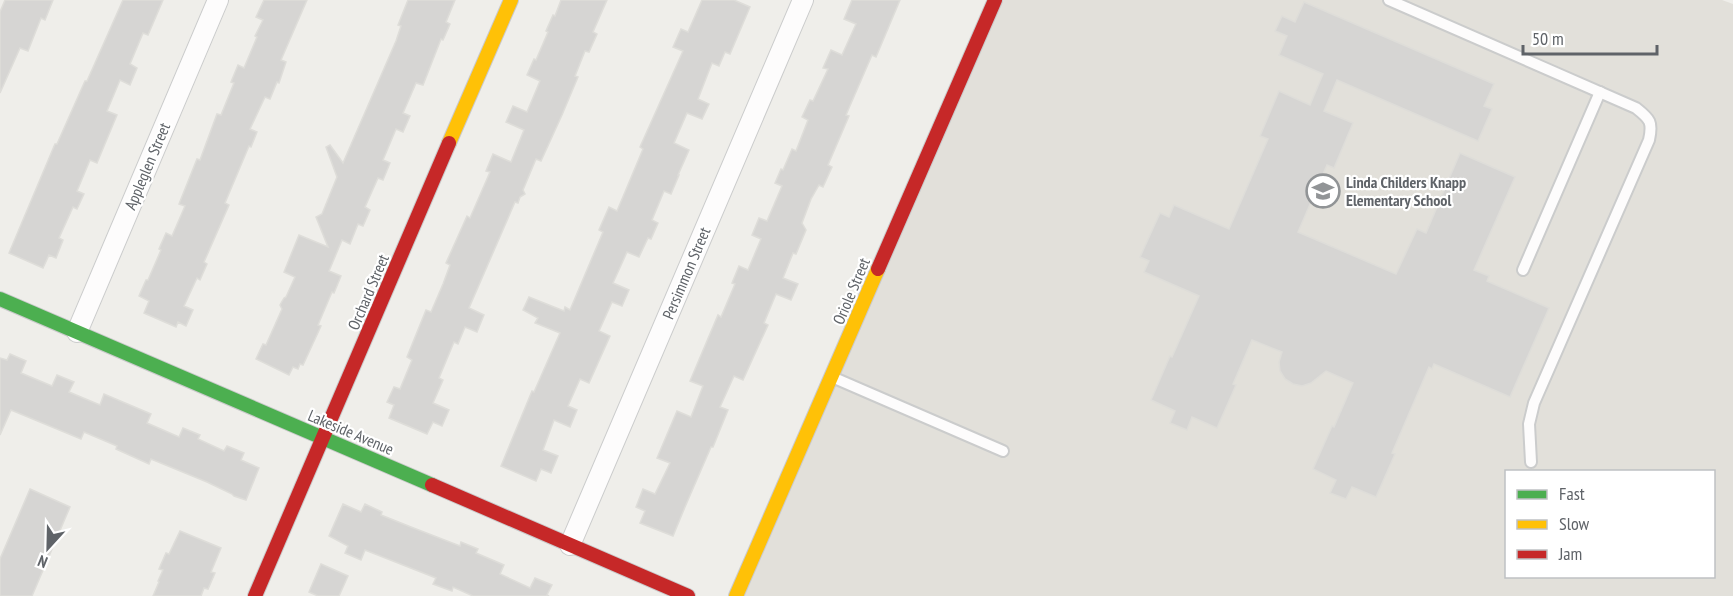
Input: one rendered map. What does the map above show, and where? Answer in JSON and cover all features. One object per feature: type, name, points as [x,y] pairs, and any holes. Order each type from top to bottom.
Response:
[{"type":"street","name":"Appleglen Street","points":[[76,332],[218,0]]},
{"type":"street","name":"Orchard Street","points":[[255,596],[511,0]]},
{"type":"street","name":"Persimmon Street","points":[[570,545],[803,0]]},
{"type":"street","name":"Oriole Street","points":[[736,596],[995,0]]},
{"type":"street","name":"Lakeside Avenue","points":[[0,299],[688,596]]},
{"type":"lane","points":[[1389,0],[1636,108],[1648,117],[1652,128],[1649,140],[1533,403],[1529,424],[1532,462]]},
{"type":"lane","points":[[1522,270],[1600,92]]},
{"type":"lane","points":[[831,377],[1003,451]]},
{"type":"shaded area","name":"Linda Childers Knapp Elementary School","points":[[995,0],[1722,0],[1733,4],[1733,596],[736,596]]},
{"type":"building","points":[[5,0],[53,0],[45,20],[41,18],[28,51],[20,48],[0,93],[0,12]]},
{"type":"building","points":[[123,0],[163,0],[148,35],[143,33],[130,64],[137,68],[130,85],[120,80],[107,111],[117,115],[97,163],[90,160],[77,191],[84,194],[77,209],[73,207],[59,238],[63,240],[56,258],[49,255],[43,268],[9,253],[55,144],[87,81]]},
{"type":"building","points":[[264,0],[307,0],[281,60],[286,62],[279,83],[277,82],[270,99],[265,97],[250,129],[257,132],[225,203],[229,205],[204,262],[207,264],[200,280],[197,278],[184,306],[193,310],[186,326],[178,322],[176,327],[144,313],[149,301],[139,296],[161,250],[159,249],[166,233],[172,236],[185,206],[179,204],[197,159],[200,160],[217,114],[221,115],[234,83],[231,82],[238,65],[244,68],[263,20],[256,17]]},
{"type":"building","points":[[408,0],[455,0],[446,22],[450,24],[443,40],[441,39],[423,85],[416,83],[403,113],[410,116],[403,132],[396,129],[383,160],[390,163],[383,180],[378,178],[365,207],[370,210],[363,226],[358,224],[350,244],[342,240],[329,271],[341,276],[318,325],[321,326],[303,365],[300,364],[298,369],[293,367],[289,375],[256,359],[263,344],[266,345],[282,309],[280,305],[295,277],[284,272],[299,235],[328,247],[316,217],[322,214],[337,177],[326,147],[330,145],[343,163],[396,41],[401,26],[398,25]]},
{"type":"building","points":[[561,0],[607,0],[593,32],[597,34],[589,52],[585,51],[575,76],[578,77],[562,115],[541,161],[536,159],[523,190],[525,194],[520,197],[518,203],[515,202],[469,308],[484,315],[477,332],[465,327],[458,344],[454,342],[439,378],[443,380],[433,403],[449,410],[442,426],[433,422],[427,434],[389,418],[394,405],[387,402],[394,387],[400,389],[412,360],[407,357],[426,310],[431,312],[443,284],[450,265],[446,263],[467,216],[470,218],[490,172],[486,171],[493,154],[511,162],[524,130],[506,122],[513,106],[527,112],[540,81],[527,75],[534,59],[536,60],[548,32],[546,31]]},
{"type":"building","points":[[702,0],[734,0],[750,7],[730,54],[725,52],[719,66],[712,63],[698,99],[709,104],[702,119],[687,113],[674,143],[689,150],[679,175],[671,194],[664,191],[652,220],[658,223],[639,257],[627,252],[613,283],[629,290],[622,306],[612,302],[599,331],[610,336],[589,383],[580,379],[568,406],[577,410],[570,427],[554,420],[543,450],[558,456],[551,473],[541,469],[536,481],[501,466],[532,391],[534,392],[560,333],[535,323],[538,318],[523,310],[529,297],[564,311],[565,307],[570,310],[603,232],[599,230],[609,207],[617,211],[643,149],[640,147],[683,51],[673,47],[681,29],[688,32]]},
{"type":"building","points":[[852,0],[900,0],[876,57],[872,55],[846,115],[849,116],[828,165],[832,167],[823,187],[819,185],[811,199],[802,223],[806,230],[783,278],[798,284],[791,300],[776,294],[764,323],[768,325],[743,380],[734,376],[720,407],[728,410],[673,536],[640,523],[645,511],[636,507],[643,489],[655,494],[670,463],[657,458],[677,411],[691,417],[703,386],[690,381],[718,315],[721,317],[735,284],[732,283],[739,266],[748,270],[761,239],[752,235],[759,218],[767,221],[782,186],[775,183],[792,149],[796,151],[808,120],[802,117],[810,100],[813,101],[828,69],[823,68],[831,50],[842,55],[856,24],[844,19]]},
{"type":"building","points":[[1304,2],[1494,84],[1484,106],[1492,109],[1478,141],[1337,80],[1324,111],[1353,123],[1334,168],[1327,165],[1298,232],[1396,274],[1417,229],[1426,233],[1460,153],[1515,177],[1474,270],[1489,276],[1487,281],[1549,308],[1510,397],[1434,364],[1432,369],[1429,367],[1376,497],[1352,487],[1346,499],[1330,493],[1336,480],[1313,469],[1353,383],[1326,371],[1311,383],[1302,386],[1293,384],[1285,379],[1280,371],[1279,362],[1282,352],[1252,340],[1217,428],[1192,417],[1187,430],[1170,423],[1175,411],[1151,400],[1199,296],[1144,272],[1149,261],[1140,257],[1160,213],[1169,217],[1174,205],[1229,229],[1268,139],[1260,136],[1279,91],[1310,105],[1323,74],[1279,55],[1287,36],[1275,31],[1282,16],[1295,22]]},
{"type":"building","points":[[10,354],[26,361],[21,373],[52,386],[57,375],[74,382],[69,392],[100,405],[104,394],[151,414],[147,423],[179,437],[183,428],[200,435],[198,439],[224,451],[227,446],[244,453],[241,460],[259,468],[246,500],[151,459],[149,464],[116,449],[117,446],[84,432],[81,439],[11,410],[0,435],[0,358],[7,360]]},
{"type":"building","points":[[30,489],[70,507],[32,596],[0,596],[0,559]]},
{"type":"building","points":[[343,504],[361,512],[365,504],[382,512],[381,515],[411,527],[460,546],[461,542],[478,549],[476,553],[504,565],[500,574],[530,588],[535,578],[552,585],[547,595],[549,596],[473,596],[453,587],[452,591],[433,584],[436,578],[365,550],[361,560],[345,553],[348,546],[329,536]]},
{"type":"building","points":[[180,531],[221,548],[211,572],[215,573],[208,589],[204,588],[201,596],[153,596],[163,570],[159,569]]},
{"type":"building","points":[[321,564],[348,576],[339,596],[318,596],[309,592]]},
{"type":"traffic: fast","points":[[0,299],[432,485]]},
{"type":"traffic: slow","points":[[449,143],[511,0]]},
{"type":"traffic: slow","points":[[736,596],[878,269]]},
{"type":"traffic: jam","points":[[878,269],[995,0]]},
{"type":"traffic: jam","points":[[255,596],[449,143]]},
{"type":"traffic: jam","points":[[432,485],[688,596]]},
{"type":"place","name":"Linda Childers Knapp Elementary School","points":[[1323,191]]}]
